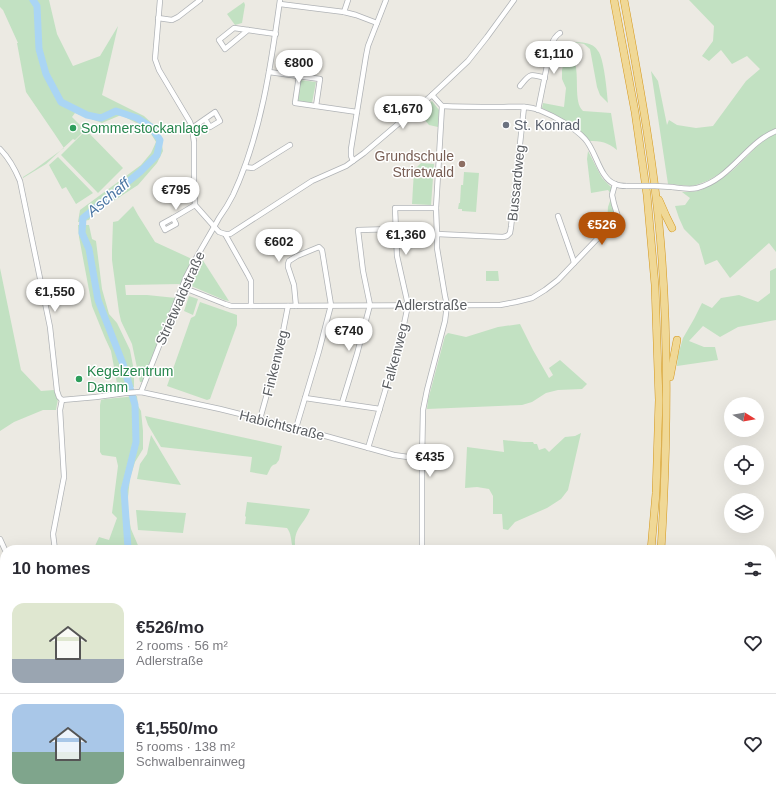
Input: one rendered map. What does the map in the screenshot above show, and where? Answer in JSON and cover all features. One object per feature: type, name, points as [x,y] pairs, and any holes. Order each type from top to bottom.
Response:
[{"type":"highway","points":[[614,0],[635,112],[644,172],[655,285],[659,400],[656,493],[651,545]]},
{"type":"highway","points":[[624,0],[638,76],[655,190],[664,284],[667,397],[665,486],[661,545]]},
{"type":"highway","points":[[655,190],[672,228]]},
{"type":"highway","points":[[667,397],[677,340]]},
{"type":"street","points":[[160,0],[155,59],[159,70],[190,122],[192,128],[194,142],[195,205],[219,232],[225,234],[230,234],[312,181],[342,168],[353,161],[432,95],[468,61],[514,0]]},
{"type":"street","points":[[158,18],[172,20],[178,18],[200,0]]},
{"type":"street","points":[[344,12],[348,0]]},
{"type":"street","points":[[353,161],[351,149],[368,46],[386,0]]},
{"type":"street","points":[[280,2],[344,12],[377,23]]},
{"type":"street","name":"Strietwaldstraße","points":[[141,392],[186,277],[232,196],[244,167],[254,136],[269,72],[280,2]]},
{"type":"street","points":[[248,30],[225,49],[219,40],[234,28],[248,30],[276,34]]},
{"type":"street","points":[[538,110],[551,46],[554,38],[560,33]]},
{"type":"street","points":[[269,72],[320,79],[316,106]]},
{"type":"street","points":[[520,86],[529,75],[533,74],[545,78]]},
{"type":"street","points":[[299,76],[295,102],[357,112]]},
{"type":"street","points":[[432,95],[442,106],[524,107],[538,110],[562,122],[585,139],[593,150],[608,180],[615,184],[627,186],[696,188],[725,174],[763,138],[776,131]]},
{"type":"street","points":[[422,545],[423,410],[445,321],[447,305],[437,248],[436,208],[442,106]]},
{"type":"street","name":"Bussardweg","points":[[437,234],[496,237],[507,236],[510,233],[512,227],[524,107]]},
{"type":"street","points":[[192,128],[205,119]]},
{"type":"street","points":[[244,167],[254,168],[290,145]]},
{"type":"street","points":[[0,148],[14,168],[20,181],[50,327],[57,391],[62,400],[60,410],[64,477],[53,534],[54,545]]},
{"type":"street","name":"Adlerstraße","points":[[182,288],[231,306],[500,305],[516,302],[532,298],[558,280],[618,217],[612,195],[615,184]]},
{"type":"street","points":[[173,218],[195,205]]},
{"type":"street","name":"Falkenweg","points":[[368,448],[403,329],[408,305],[397,256],[395,208],[436,208]]},
{"type":"street","points":[[558,216],[574,263]]},
{"type":"street","points":[[342,403],[370,305],[362,271],[358,230],[396,229]]},
{"type":"street","points":[[225,234],[251,281],[251,306]]},
{"type":"street","points":[[296,306],[294,285],[288,267],[289,261],[319,247],[322,250],[331,305],[320,352],[296,428]]},
{"type":"street","name":"Finkenweg","points":[[260,419],[280,347],[288,306]]},
{"type":"street","points":[[62,400],[141,392]]},
{"type":"street","name":"Habichtstraße","points":[[141,392],[220,409],[394,455],[422,460]]},
{"type":"street","points":[[305,398],[380,409]]},
{"type":"green space","points":[[0,0],[49,0],[57,34],[73,66],[100,56],[118,26],[102,95],[144,116],[156,127],[160,135],[163,151],[157,163],[138,185],[92,215],[89,220],[78,222],[80,210],[141,165],[151,153],[156,142],[148,129],[121,115],[102,123],[75,113],[72,117],[85,130],[64,148],[26,92],[18,43],[3,10],[0,7]]},
{"type":"green space","points":[[689,0],[776,0],[776,129],[770,131],[752,145],[723,172],[707,181],[691,186],[668,184],[651,71],[658,81],[667,125],[669,120],[677,125],[696,128],[713,126],[746,81],[760,69],[747,56],[732,64],[721,50],[709,61],[702,56],[713,41],[714,26]]},
{"type":"green space","points":[[244,2],[245,5],[242,23],[235,25],[227,14]]},
{"type":"green space","points":[[573,42],[590,44],[598,51],[604,68],[608,103],[600,95],[597,87],[590,49],[584,44]]},
{"type":"green space","points":[[565,57],[574,60],[576,66],[577,95],[580,107],[583,111],[611,113],[617,150],[604,142],[588,141],[573,126],[542,108],[543,103],[564,107],[566,88],[562,79],[562,70]]},
{"type":"green space","points":[[300,80],[316,82],[312,103],[297,101]]},
{"type":"green space","points":[[432,101],[439,110],[438,127],[429,125],[418,112]]},
{"type":"green space","points":[[86,130],[123,168],[98,193],[61,155]]},
{"type":"green space","points":[[776,133],[776,252],[769,243],[730,278],[717,260],[705,265],[699,244],[684,229],[675,206],[685,205],[690,198],[682,192],[694,192],[701,190],[726,176],[764,140]]},
{"type":"green space","points":[[61,151],[46,164],[23,178],[23,177]]},
{"type":"green space","points":[[588,151],[602,178],[612,188],[611,194],[608,190],[591,193],[587,159]]},
{"type":"green space","points":[[58,157],[93,193],[76,204],[66,187],[62,189],[49,165]]},
{"type":"green space","points":[[421,163],[434,164],[431,205],[412,204],[414,170]]},
{"type":"green space","points":[[464,172],[479,173],[476,212],[462,211],[462,209],[458,209],[460,203],[461,185],[463,186]]},
{"type":"green space","points":[[611,198],[616,217],[607,225],[608,207]]},
{"type":"green space","points":[[133,206],[155,242],[192,259],[181,284],[125,285],[126,295],[147,295],[176,298],[143,382],[140,382],[132,344],[121,321],[112,260],[113,222],[118,221]]},
{"type":"green space","points":[[78,225],[89,225],[92,239],[96,241],[102,289],[109,314],[117,323],[130,350],[134,371],[134,387],[118,389],[111,351],[92,306]]},
{"type":"green space","points":[[202,259],[229,301],[189,285],[199,260]]},
{"type":"green space","points":[[0,268],[21,370],[41,391],[54,390],[58,399],[56,410],[43,410],[14,422],[0,431]]},
{"type":"green space","points":[[776,268],[776,320],[738,327],[720,337],[703,326],[689,341],[704,347],[715,347],[718,360],[677,366],[678,355],[683,338],[702,303],[712,308],[721,298],[739,295],[758,302],[770,293],[770,271]]},
{"type":"green space","points":[[486,271],[498,271],[499,281],[486,281]]},
{"type":"green space","points":[[189,296],[198,299],[193,315],[184,311]]},
{"type":"green space","points":[[200,302],[237,315],[237,325],[210,399],[207,400],[167,386],[191,318],[195,316]]},
{"type":"green space","points":[[520,324],[549,378],[553,375],[549,368],[560,360],[587,384],[582,389],[558,390],[546,393],[532,402],[522,405],[427,409],[445,336],[448,333],[466,337],[498,327]]},
{"type":"green space","points":[[137,396],[138,406],[141,411],[143,449],[135,462],[130,478],[127,507],[131,529],[138,545],[95,545],[99,537],[109,540],[117,518],[112,513],[118,466],[116,457],[102,455],[100,452],[100,405],[101,400]]},
{"type":"green space","points":[[145,416],[282,446],[279,460],[271,467],[267,475],[250,472],[252,457],[161,447],[148,425]]},
{"type":"green space","points":[[581,433],[568,490],[561,499],[547,508],[515,522],[508,530],[503,529],[502,514],[493,514],[493,496],[489,489],[477,487],[465,488],[467,447],[504,452],[503,440],[533,442],[534,444],[537,444],[539,450],[545,448],[549,452],[565,437],[575,436]]},
{"type":"green space","points":[[151,435],[181,485],[137,479],[140,464],[147,454]]},
{"type":"green space","points":[[247,502],[310,509],[296,534],[295,545],[292,545],[287,528],[245,524]]},
{"type":"green space","points":[[136,510],[186,513],[183,533],[138,530]]},
{"type":"waterway","name":"Aschaff","points":[[33,0],[37,6],[39,49],[46,74],[61,102],[87,115],[101,118],[116,111],[137,118],[151,127],[160,140],[157,155],[140,172],[83,218],[82,233],[89,249],[98,300],[123,364],[135,405],[136,442],[124,490],[128,545]]},
{"type":"place","name":"St. Konrad","points":[[506,125]]},
{"type":"place","name":"Sommerstockanlage","points":[[73,128]]},
{"type":"place","name":"Grundschule Strietwald","points":[[462,164]]},
{"type":"place","name":"Kegelzentrum Damm","points":[[79,379]]}]
